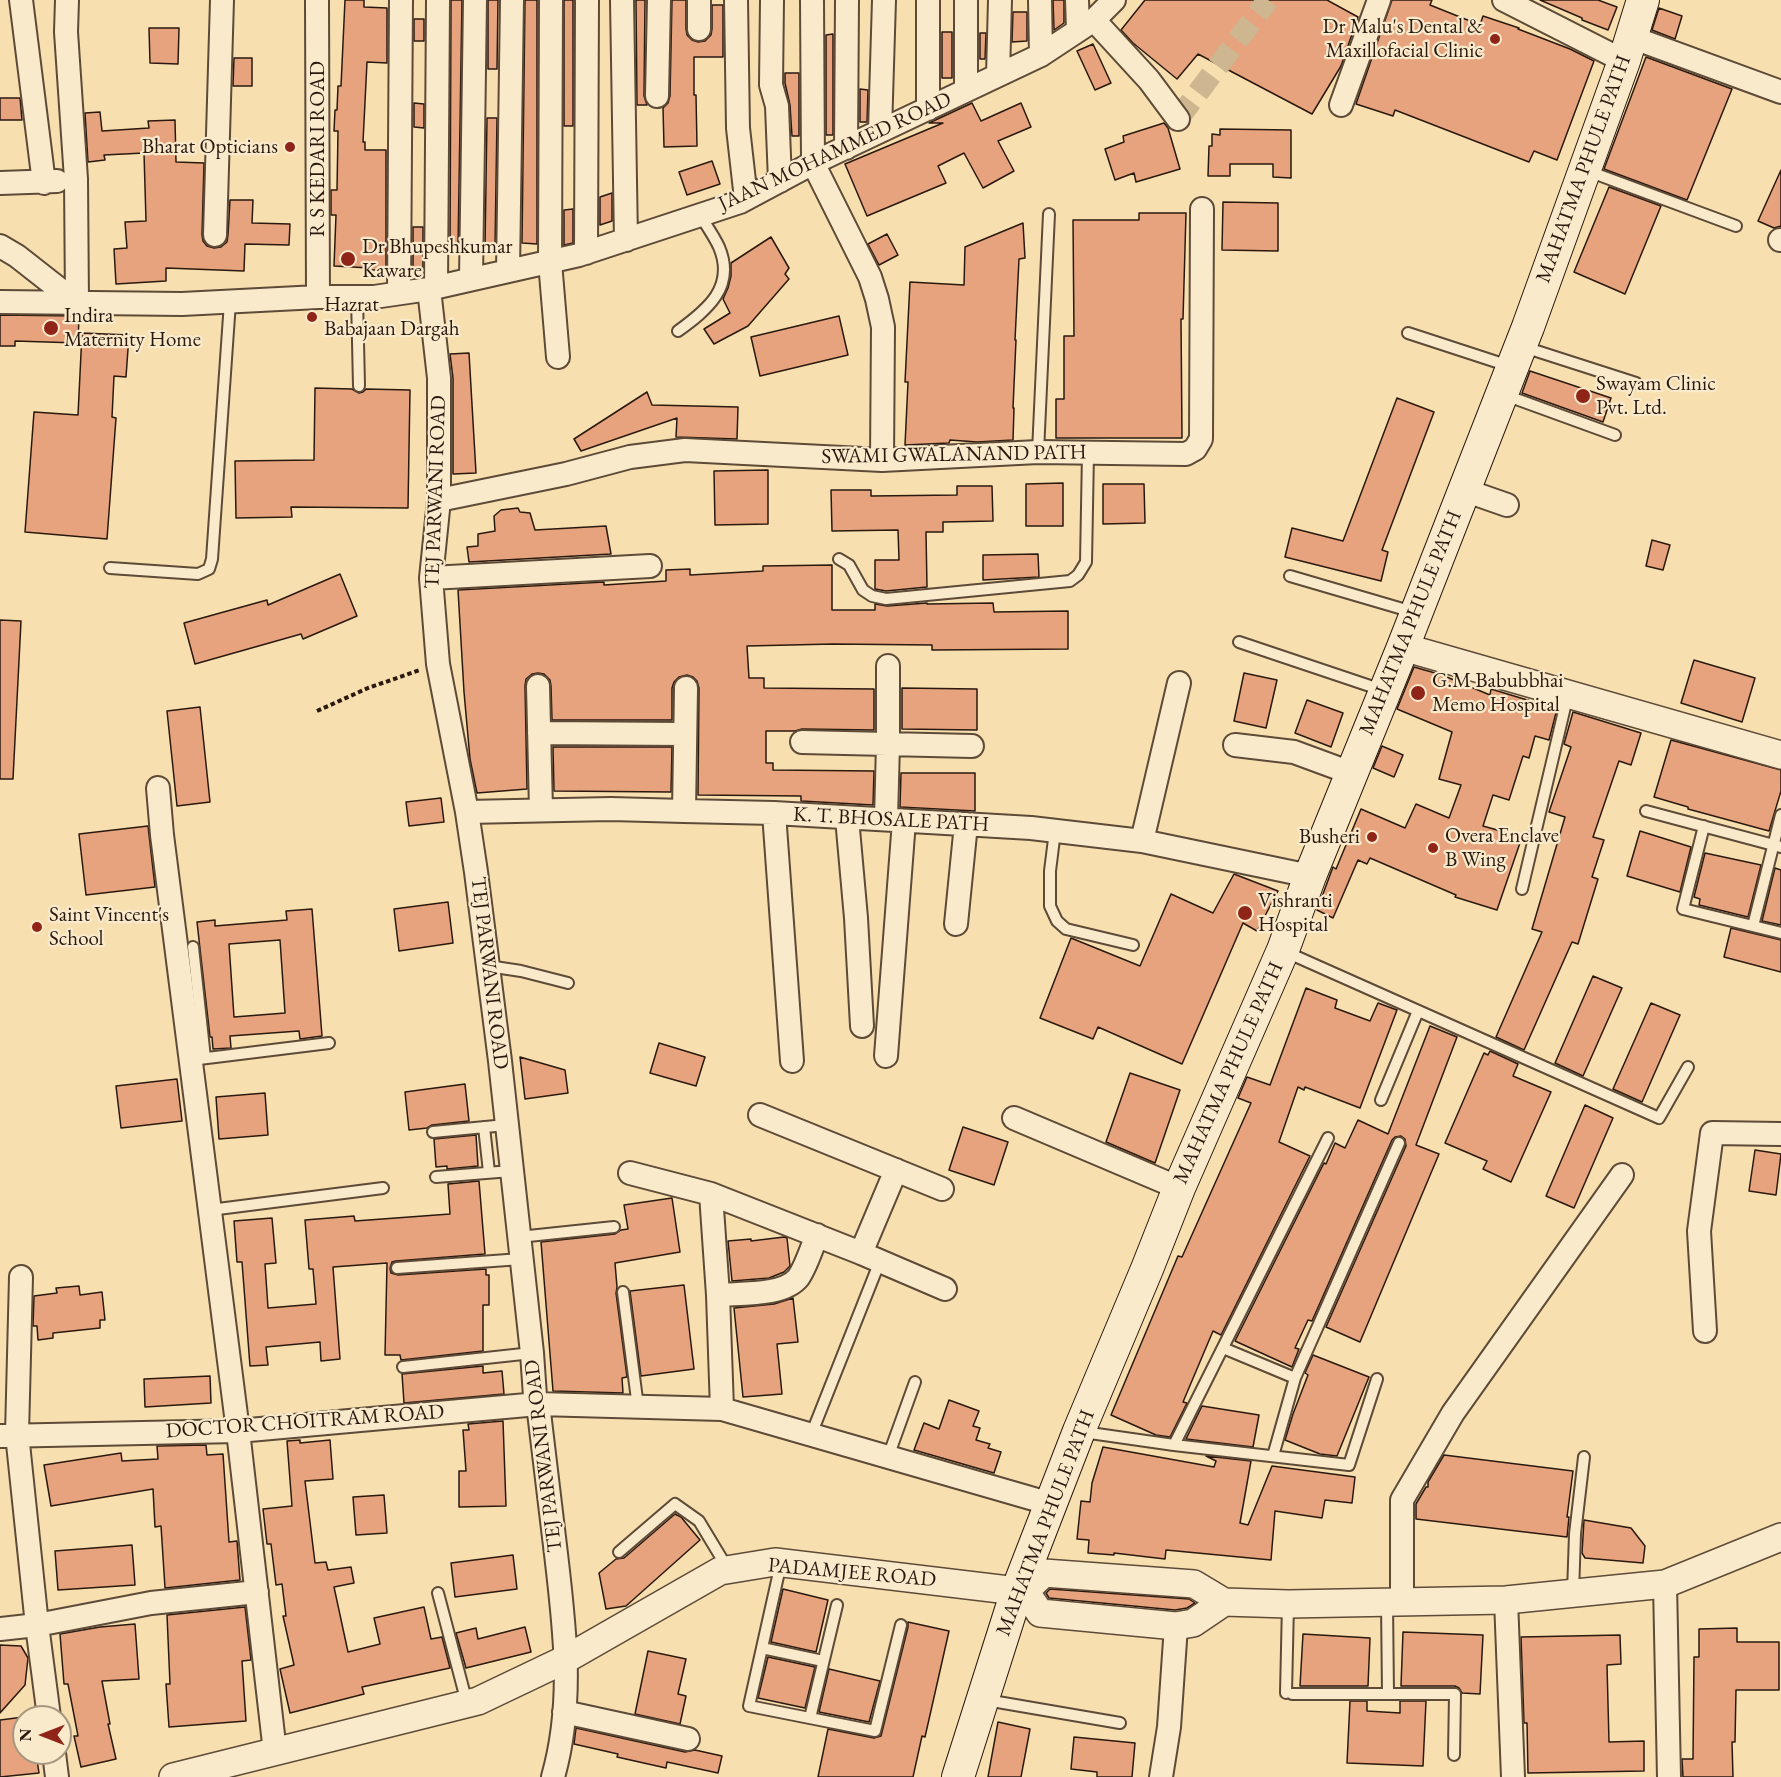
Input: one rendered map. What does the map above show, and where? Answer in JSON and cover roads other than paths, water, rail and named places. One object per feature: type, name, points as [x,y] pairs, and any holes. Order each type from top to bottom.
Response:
[{"type":"main road","name":"MAHATMA PHULE PATH","points":[[958,1777],[982,1699],[1079,1431],[1179,1188],[1283,950],[1310,876],[1403,647],[1512,369],[1585,170],[1643,0]]},
{"type":"street","points":[[21,0],[44,183]]},
{"type":"street","points":[[67,0],[66,32],[76,179],[77,303]]},
{"type":"street","points":[[215,236],[222,0]]},
{"type":"street","name":"R S KEDARI ROAD","points":[[317,0],[318,297]]},
{"type":"street","points":[[399,293],[402,0]]},
{"type":"street","name":"TEJ PARWANI ROAD","points":[[438,0],[432,288],[439,378],[439,500],[431,578],[438,664],[467,812],[488,966],[495,1126],[500,1172],[520,1248],[535,1396],[538,1404],[563,1615],[566,1659],[564,1712],[561,1748],[552,1777]]},
{"type":"street","points":[[471,279],[475,0]]},
{"type":"street","points":[[508,271],[512,0]]},
{"type":"street","points":[[551,0],[550,261],[558,357]]},
{"type":"street","points":[[586,253],[587,0]]},
{"type":"street","points":[[622,0],[626,240]]},
{"type":"street","points":[[657,96],[659,0]]},
{"type":"street","points":[[699,0],[699,29]]},
{"type":"street","points":[[736,0],[738,128],[746,199]]},
{"type":"street","points":[[772,0],[771,85],[777,106],[780,181]]},
{"type":"street","points":[[812,0],[813,163],[866,269],[877,299],[883,327],[882,460]]},
{"type":"street","points":[[846,148],[847,0]]},
{"type":"street","points":[[880,131],[884,0]]},
{"type":"street","points":[[928,0],[928,109]]},
{"type":"street","points":[[966,0],[966,90]]},
{"type":"street","points":[[998,75],[1000,0]]},
{"type":"street","points":[[1040,0],[1041,55]]},
{"type":"street","points":[[1077,0],[1086,25],[1155,88],[1175,115]]},
{"type":"street","name":"JAAN MOHAMMED ROAD","points":[[0,302],[182,304],[318,297],[374,297],[432,288],[586,253],[746,199],[813,163],[1041,55],[1086,25],[1114,0]]},
{"type":"street","points":[[1341,105],[1379,0]]},
{"type":"street","points":[[1504,0],[1627,49],[1778,86]]},
{"type":"street","points":[[0,183],[44,183],[76,179]]},
{"type":"street","name":"SWAMI GWALANAND PATH","points":[[439,500],[566,474],[630,457],[685,450],[882,460],[1038,452],[1186,454],[1195,449],[1201,439],[1202,209]]},
{"type":"street","points":[[0,246],[17,256],[77,303]]},
{"type":"street","points":[[1464,490],[1507,505]]},
{"type":"street","points":[[431,578],[650,566]]},
{"type":"street","points":[[1403,647],[1781,755]]},
{"type":"street","points":[[886,1056],[895,820],[888,744],[888,666]]},
{"type":"street","points":[[1142,841],[1179,683]]},
{"type":"street","points":[[538,686],[541,810]]},
{"type":"street","points":[[684,811],[686,688]]},
{"type":"street","points":[[539,733],[685,734]]},
{"type":"street","points":[[801,742],[972,746]]},
{"type":"street","points":[[1235,745],[1294,752],[1351,773]]},
{"type":"street","points":[[158,788],[162,835],[198,1059],[210,1210],[275,1752]]},
{"type":"street","name":"K. T. BHOSALE PATH","points":[[467,812],[611,809],[774,813],[966,824],[1142,841],[1310,876]]},
{"type":"street","points":[[774,813],[792,1061]]},
{"type":"street","points":[[847,818],[862,1026]]},
{"type":"street","points":[[956,924],[966,824]]},
{"type":"street","points":[[760,1115],[942,1189]]},
{"type":"street","points":[[1014,1118],[1179,1188]]},
{"type":"street","points":[[1705,1331],[1699,1231],[1712,1133],[1781,1134]]},
{"type":"street","points":[[871,1257],[896,1170]]},
{"type":"street","points":[[630,1173],[711,1194],[818,1235],[945,1289]]},
{"type":"street","points":[[1394,1602],[1402,1500],[1452,1413],[1622,1175]]},
{"type":"street","points":[[711,1194],[718,1294],[722,1409]]},
{"type":"street","points":[[718,1294],[772,1291],[785,1287],[798,1278],[818,1235]]},
{"type":"street","points":[[21,1277],[9,1435],[47,1705]]},
{"type":"street","name":"DOCTOR CHOITRAM ROAD","points":[[9,1435],[238,1431],[538,1404],[722,1409],[1051,1504]]},
{"type":"street","points":[[1224,1602],[1193,1623],[1176,1626],[1040,1612],[1021,1591],[1044,1573],[1194,1584],[1224,1602],[1288,1604],[1506,1600],[1665,1584],[1781,1537]]},
{"type":"street","name":"PADAMJEE ROAD","points":[[173,1777],[478,1701],[566,1659],[720,1571],[729,1569],[775,1562],[1021,1591]]},
{"type":"street","points":[[1665,1584],[1669,1777]]},
{"type":"street","points":[[0,1629],[37,1625],[146,1604],[257,1592]]},
{"type":"street","points":[[1506,1600],[1513,1777]]},
{"type":"street","points":[[1161,1777],[1169,1727],[1176,1626]]},
{"type":"street","points":[[564,1712],[688,1739]]},
{"type":"lane","points":[[1585,170],[1736,226]]},
{"type":"lane","points":[[1038,452],[1049,214]]},
{"type":"lane","points":[[678,331],[700,315],[719,292],[724,268],[719,249],[700,215]]},
{"type":"lane","points":[[357,297],[359,386]]},
{"type":"lane","points":[[110,568],[198,574],[209,569],[212,559],[230,302]]},
{"type":"lane","points":[[1408,333],[1512,369],[1636,383]]},
{"type":"lane","points":[[1512,369],[1615,435]]},
{"type":"lane","points":[[839,559],[849,565],[863,590],[872,596],[886,599],[1070,581],[1078,575],[1086,562],[1088,453]]},
{"type":"lane","points":[[1290,576],[1416,612]]},
{"type":"lane","points":[[1239,642],[1385,691]]},
{"type":"lane","points":[[1522,889],[1568,694]]},
{"type":"lane","points":[[1646,811],[1777,846]]},
{"type":"lane","points":[[1753,926],[1777,846],[1781,815]]},
{"type":"lane","points":[[1704,826],[1683,909],[1781,933]]},
{"type":"lane","points":[[1055,831],[1050,872],[1050,906],[1057,921],[1066,929],[1133,945]]},
{"type":"lane","points":[[193,947],[198,1059],[329,1042]]},
{"type":"lane","points":[[1283,950],[1659,1118],[1688,1067]]},
{"type":"lane","points":[[488,966],[521,971],[568,983]]},
{"type":"lane","points":[[1381,1100],[1418,1011]]},
{"type":"lane","points":[[433,1132],[495,1126]]},
{"type":"lane","points":[[1174,1445],[1328,1138]]},
{"type":"lane","points":[[1273,1456],[1295,1378],[1399,1143]]},
{"type":"lane","points":[[436,1177],[500,1172]]},
{"type":"lane","points":[[210,1210],[383,1188]]},
{"type":"lane","points":[[397,1268],[520,1248],[614,1227]]},
{"type":"lane","points":[[811,1435],[871,1257]]},
{"type":"lane","points":[[622,1292],[638,1407]]},
{"type":"lane","points":[[1223,1348],[1295,1378]]},
{"type":"lane","points":[[403,1367],[532,1353]]},
{"type":"lane","points":[[1079,1431],[1174,1445],[1349,1465],[1377,1379]]},
{"type":"lane","points":[[888,1457],[915,1382]]},
{"type":"lane","points":[[1573,1593],[1575,1533],[1584,1457]]},
{"type":"lane","points":[[619,1552],[675,1504],[699,1521],[729,1569]]},
{"type":"lane","points":[[782,1563],[749,1706],[875,1731],[901,1625]]},
{"type":"lane","points":[[438,1593],[467,1704]]},
{"type":"lane","points":[[1388,1694],[1394,1602]]},
{"type":"lane","points":[[1288,1604],[1289,1694],[1455,1694],[1454,1755]]},
{"type":"lane","points":[[810,1718],[837,1605]]},
{"type":"lane","points":[[762,1648],[823,1661]]},
{"type":"lane","points":[[982,1699],[1120,1723]]},
{"type":"tunnel","points":[[1178,119],[1268,0]]},
{"type":"place","name":"Dr Malu's Dental & Maxillofacial Clinic","points":[[1495,39]]},
{"type":"place","name":"Bharat Opticians","points":[[290,147]]},
{"type":"place","name":"Dr Bhupeshkumar Kaware","points":[[348,259]]},
{"type":"place","name":"Hazrat Babajaan Dargah","points":[[312,317]]},
{"type":"place","name":"Indira Maternity Home","points":[[51,328]]},
{"type":"place","name":"Swayam Clinic Pvt. Ltd.","points":[[1583,396]]},
{"type":"place","name":"G.M Babubbhai Memo Hospital","points":[[1418,693]]},
{"type":"place","name":"Busheri","points":[[1372,837]]},
{"type":"place","name":"Overa Enclave B Wing","points":[[1433,848]]},
{"type":"place","name":"Vishranti Hospital","points":[[1245,913]]},
{"type":"place","name":"Saint Vincent's School","points":[[37,927]]}]
